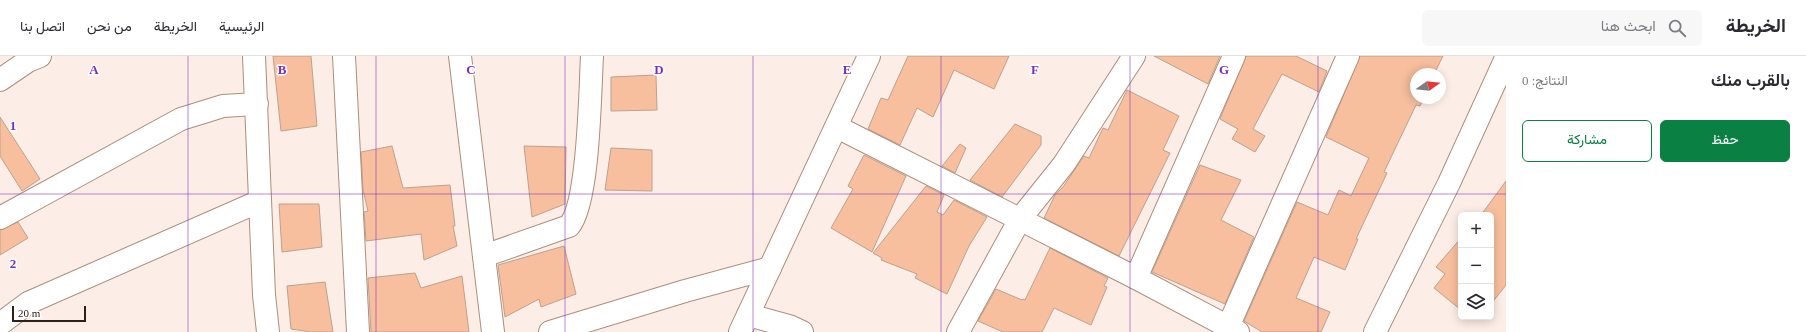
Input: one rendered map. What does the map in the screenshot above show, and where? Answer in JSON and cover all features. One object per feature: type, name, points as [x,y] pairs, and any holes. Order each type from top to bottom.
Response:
[{"type":"street","points":[[0,80],[28,61],[40,56]]},
{"type":"street","points":[[254,56],[264,295],[268,332]]},
{"type":"street","points":[[344,56],[358,332]]},
{"type":"street","points":[[460,56],[493,332]]},
{"type":"street","points":[[484,256],[570,226],[574,221],[583,189],[592,56]]},
{"type":"street","points":[[802,332],[789,326],[744,323],[869,56]]},
{"type":"street","points":[[958,332],[1020,219],[1064,164],[1134,56]]},
{"type":"street","points":[[1136,278],[1234,56]]},
{"type":"street","points":[[837,127],[1136,278],[1233,330],[1348,56]]},
{"type":"street","points":[[1380,328],[1449,183],[1506,58]]},
{"type":"street","points":[[0,218],[180,119],[223,106],[257,104]]},
{"type":"street","points":[[0,324],[28,303],[260,201]]},
{"type":"street","points":[[550,332],[685,291],[770,268]]},
{"type":"building","points":[[273,56],[311,56],[317,126],[281,131]]},
{"type":"building","points":[[908,56],[1009,56],[994,89],[954,70],[933,117],[917,108],[900,145],[868,129],[881,98],[888,100]]},
{"type":"building","points":[[1154,56],[1220,56],[1208,84]]},
{"type":"building","points":[[1246,56],[1296,56],[1327,71],[1319,92],[1282,74],[1253,129],[1265,136],[1255,152],[1232,139],[1238,129],[1220,119]]},
{"type":"building","points":[[1360,56],[1443,56],[1437,68],[1410,68],[1410,104],[1421,104],[1420,106],[1416,105],[1384,172],[1387,173],[1356,239],[1358,239],[1345,270],[1314,257],[1296,298],[1330,312],[1321,332],[1262,332],[1244,321],[1297,202],[1328,215],[1339,190],[1351,196],[1369,158],[1326,137]]},
{"type":"building","points":[[656,75],[657,110],[611,111],[611,77]]},
{"type":"building","points":[[1127,90],[1179,116],[1163,150],[1170,153],[1119,256],[1044,218],[1055,195],[1063,187],[1084,156],[1089,158],[1103,128],[1108,130]]},
{"type":"building","points":[[0,117],[40,179],[22,191],[0,156]]},
{"type":"building","points":[[1015,124],[1041,136],[1041,145],[1002,197],[970,180]]},
{"type":"building","points":[[960,144],[966,148],[955,173],[942,166]]},
{"type":"building","points":[[392,146],[403,188],[450,185],[455,226],[453,226],[457,246],[424,260],[421,234],[366,241],[364,212],[368,211],[363,190],[361,152]]},
{"type":"building","points":[[524,146],[566,147],[565,204],[532,217]]},
{"type":"building","points":[[611,148],[652,150],[652,191],[605,190]]},
{"type":"building","points":[[864,155],[906,176],[872,252],[831,228],[853,189],[848,186]]},
{"type":"building","points":[[1200,165],[1241,180],[1221,220],[1254,237],[1225,304],[1152,272]]},
{"type":"building","points":[[1506,181],[1506,285],[1494,300],[1494,212],[1483,212]]},
{"type":"building","points":[[926,186],[944,195],[937,212],[943,215],[954,200],[987,217],[969,246],[947,294],[915,278],[917,274],[881,260],[882,258],[873,253]]},
{"type":"building","points":[[279,204],[319,204],[322,247],[282,252]]},
{"type":"building","points":[[18,222],[28,238],[0,255],[0,230]]},
{"type":"building","points":[[1458,241],[1458,308],[1434,288],[1445,274],[1436,267]]},
{"type":"building","points":[[564,246],[576,294],[541,307],[539,299],[505,317],[498,265]]},
{"type":"building","points":[[1050,248],[1108,278],[1104,286],[1107,287],[1091,325],[1054,308],[1042,332],[1003,332],[978,321],[996,289],[1025,300]]},
{"type":"building","points":[[415,273],[421,288],[462,276],[469,332],[371,332],[368,278]]},
{"type":"building","points":[[325,282],[333,332],[311,332],[291,329],[287,286]]}]
